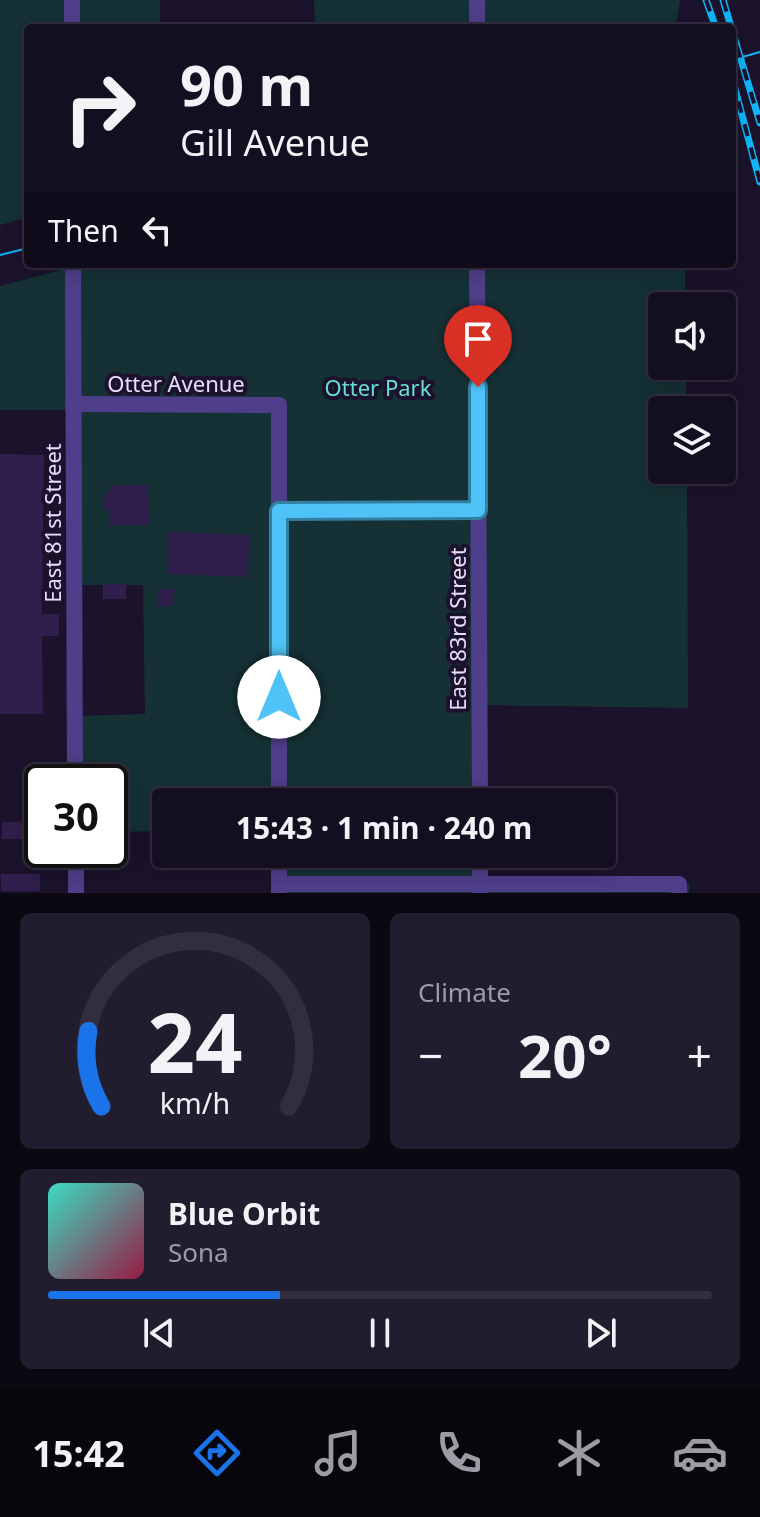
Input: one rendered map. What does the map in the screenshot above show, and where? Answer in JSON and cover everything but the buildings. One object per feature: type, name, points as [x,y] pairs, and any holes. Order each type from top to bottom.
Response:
[{"type":"street","points":[[72,0],[72,24]]},
{"type":"street","points":[[477,0],[477,24]]},
{"type":"street","name":"East 81st Street","points":[[73,268],[75,764]]},
{"type":"street","name":"East 83rd Street","points":[[477,268],[480,788]]},
{"type":"street","name":"Otter Avenue","points":[[73,404],[279,405],[279,511]]},
{"type":"street","points":[[279,788],[279,511],[478,510]]},
{"type":"street","points":[[76,868],[76,893]]},
{"type":"street","points":[[279,868],[279,889],[679,888]]},
{"type":"green space","points":[[0,0],[160,0],[160,24],[24,24],[24,218],[0,225]]},
{"type":"green space","points":[[314,0],[680,0],[677,24],[315,24]]},
{"type":"green space","name":"Otter Park","points":[[69,268],[685,268],[685,292],[648,292],[648,380],[686,380],[686,396],[648,396],[648,484],[687,484],[688,708],[480,705],[480,788],[152,788],[152,831],[128,832],[128,764],[75,764],[75,716],[145,714],[143,585],[74,585],[73,410],[0,410],[0,286]]},
{"type":"green space","points":[[279,868],[480,868],[480,883],[689,884],[689,893],[279,893]]},
{"type":"tram line","points":[[736,59],[760,52]]},
{"type":"tram line","points":[[0,255],[24,249]]},
{"type":"railway","points":[[706,0],[715,24]]},
{"type":"railway","points":[[723,0],[730,24]]},
{"type":"railway","points":[[736,43],[760,123]]},
{"type":"railway","points":[[736,93],[760,182]]},
{"type":"route","points":[[279,697],[279,511],[478,510],[478,387]]}]
